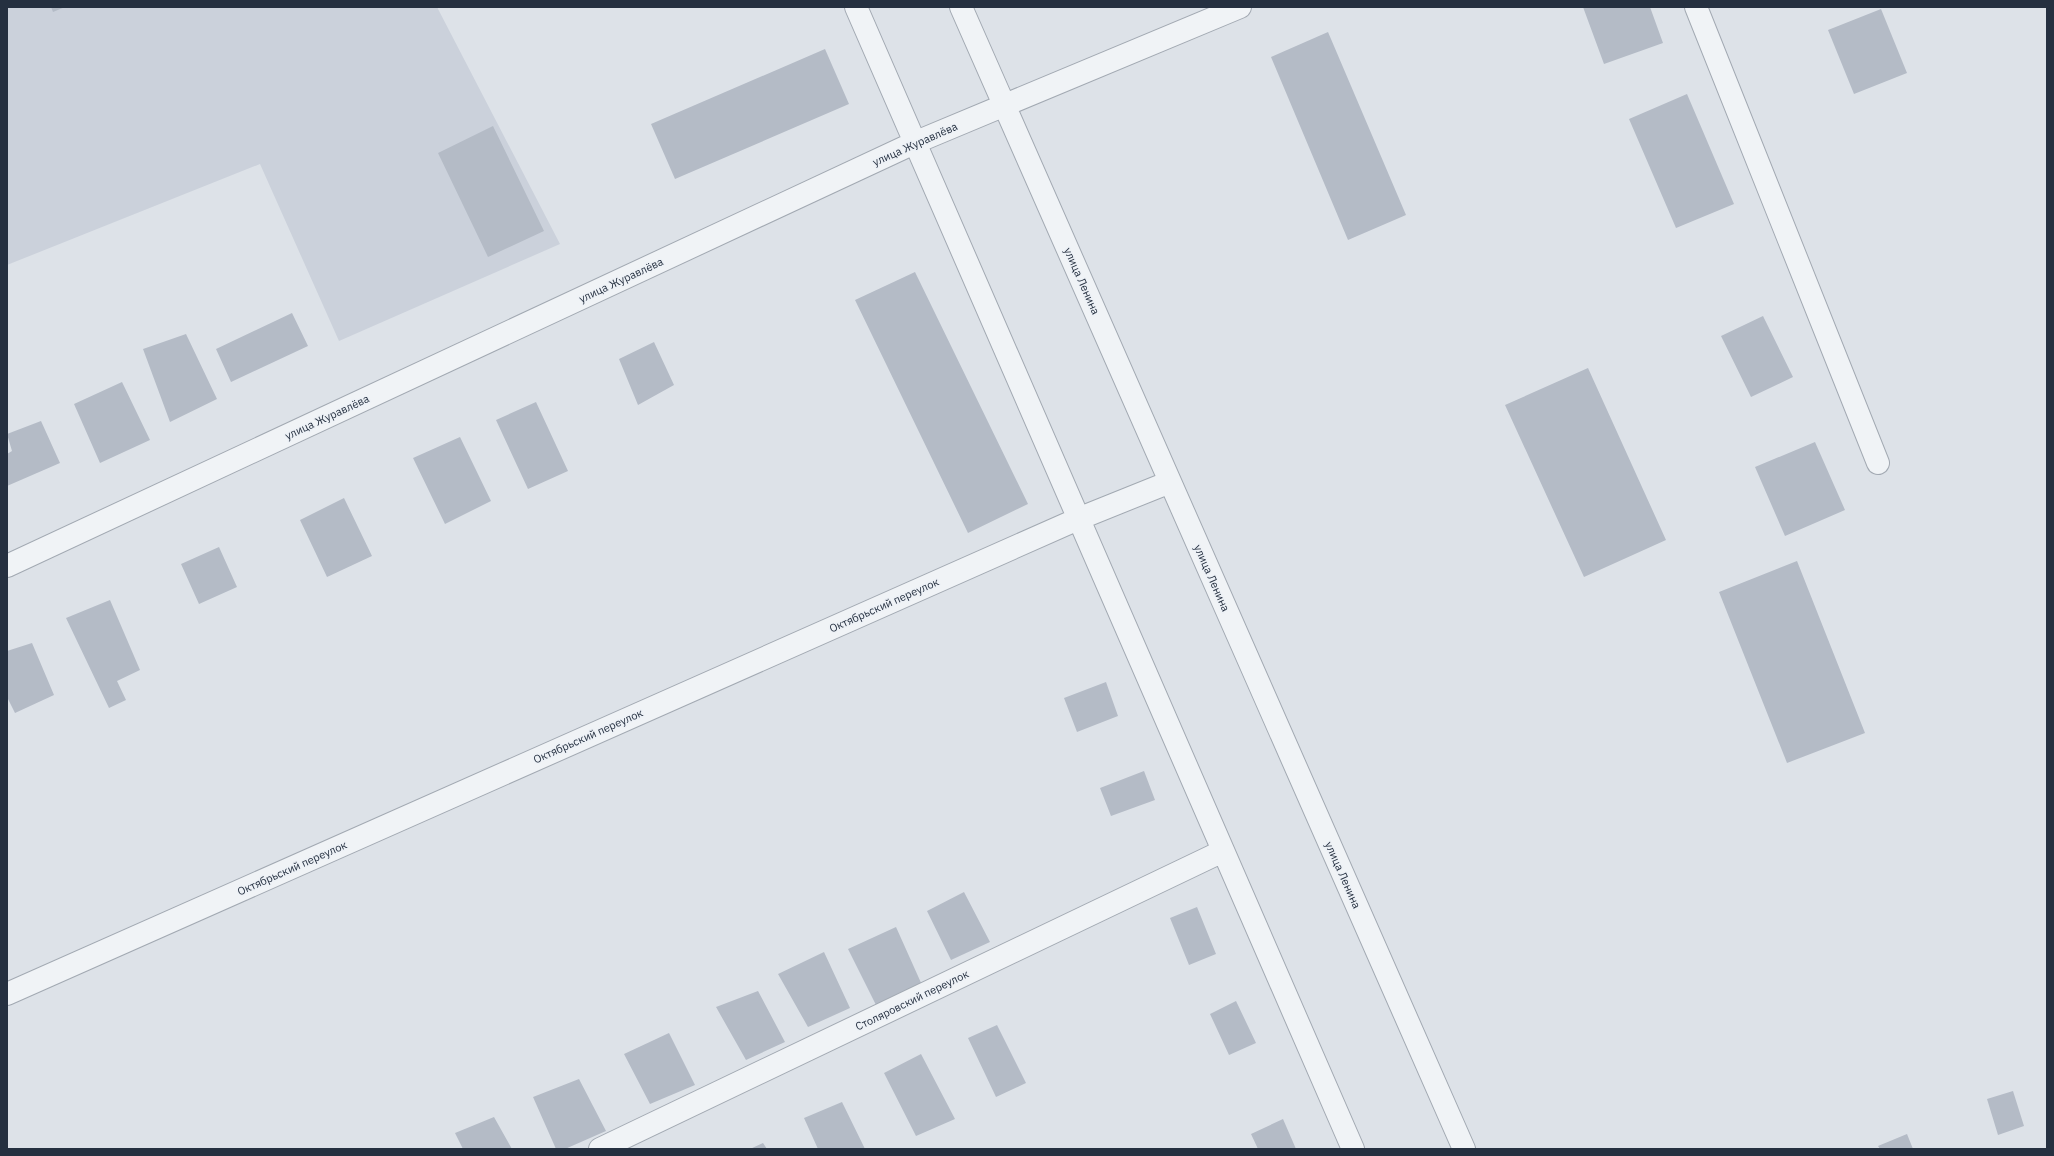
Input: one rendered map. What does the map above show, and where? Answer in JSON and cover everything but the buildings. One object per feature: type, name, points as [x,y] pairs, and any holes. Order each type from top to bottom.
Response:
[{"type":"street","points":[[856,7],[1353,1149]]},
{"type":"street","name":"улица Ленина","points":[[961,7],[1464,1149]]},
{"type":"street","name":"улица Журавлёва","points":[[7,566],[914,143],[1240,7]]},
{"type":"street","points":[[1696,7],[1878,463]]},
{"type":"street","name":"Октябрьский переулок","points":[[7,994],[1078,519],[1170,482]]},
{"type":"street","name":"Столяровский переулок","points":[[600,1149],[1223,851]]},
{"type":"shaded area","points":[[7,7],[437,7],[560,244],[339,341],[260,164],[7,265]]}]
